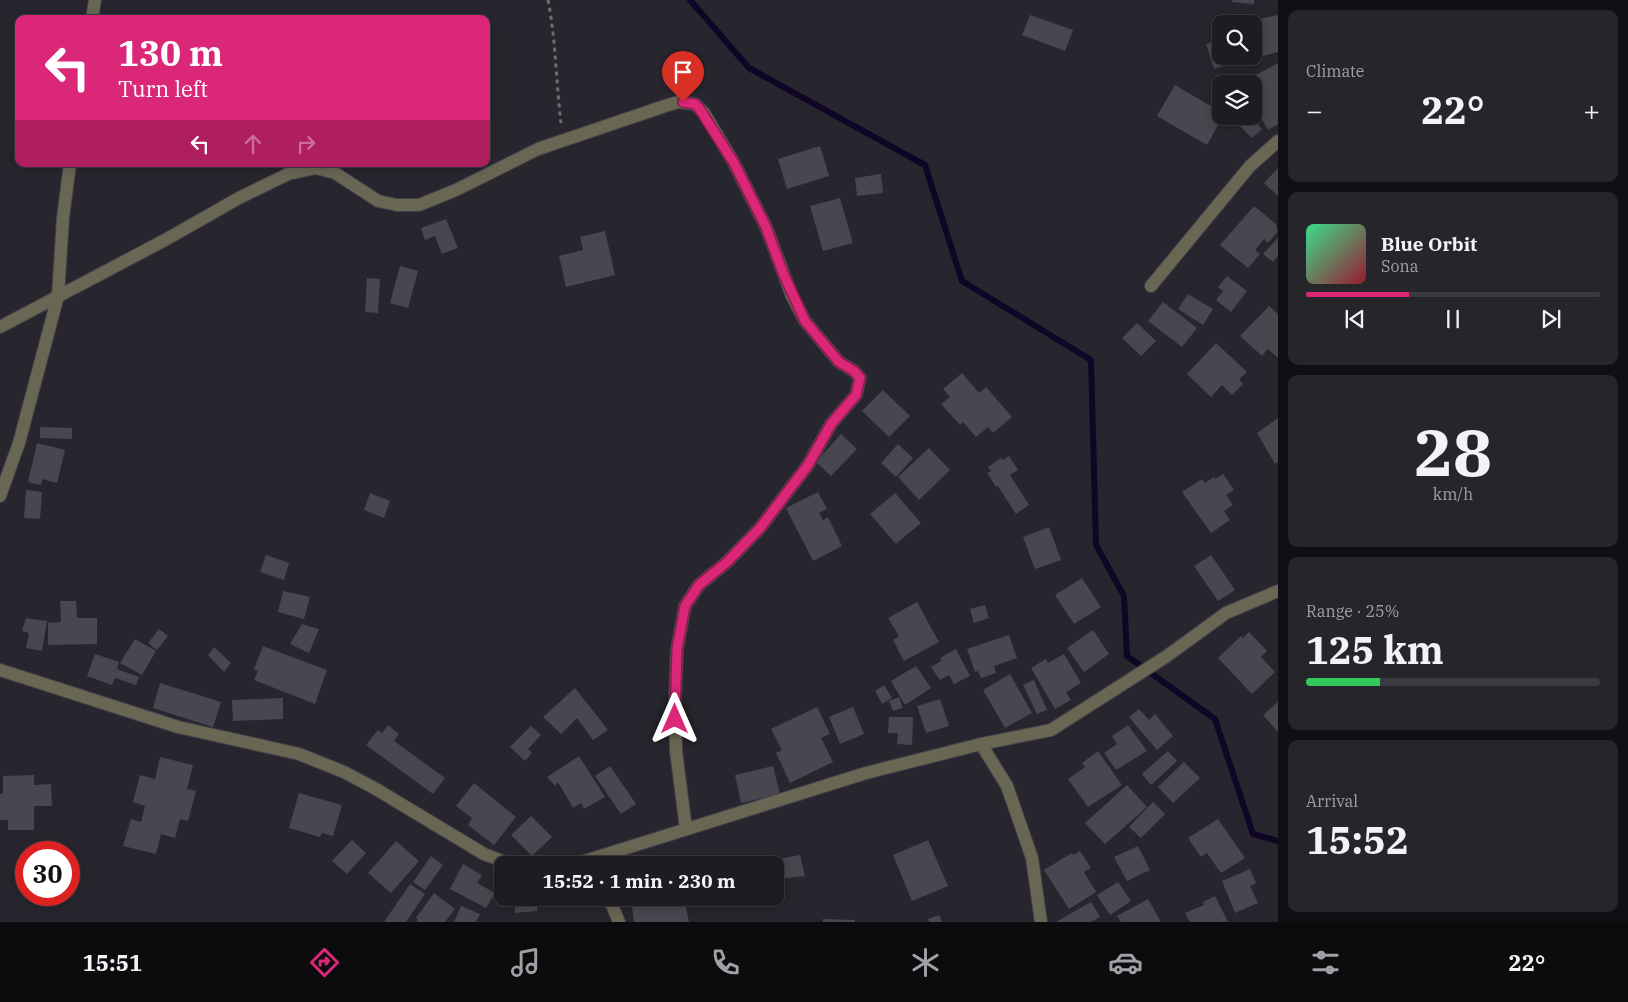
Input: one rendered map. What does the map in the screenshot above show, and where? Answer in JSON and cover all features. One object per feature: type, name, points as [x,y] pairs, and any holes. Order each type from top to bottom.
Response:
[{"type":"street","points":[[93,15],[95,0]]},
{"type":"street","points":[[0,327],[288,174],[316,168],[335,173],[378,201],[397,205],[419,205],[456,190],[538,149],[664,106],[678,102],[695,104],[704,114],[734,163],[766,227],[783,273],[805,321],[839,362],[854,371],[860,378],[856,395],[831,424],[808,465],[760,528],[727,562],[699,585],[685,606],[677,649],[675,704],[676,751],[686,829]]},
{"type":"street","points":[[1151,286],[1250,166],[1278,141]]},
{"type":"street","points":[[0,496],[19,443],[58,296],[63,218],[70,167]]},
{"type":"street","points":[[610,856],[686,829],[866,773],[981,744],[1051,730],[1167,656],[1226,613],[1278,592]]},
{"type":"street","points":[[0,670],[178,726],[299,754],[344,772],[376,789],[484,854],[494,858]]},
{"type":"street","points":[[981,744],[1007,786],[1032,858],[1041,922]]},
{"type":"street","points":[[612,906],[619,922]]},
{"type":"path","points":[[548,0],[552,18],[556,87],[564,140]]},
{"type":"building","points":[[1232,0],[1254,0],[1254,4],[1232,2]]},
{"type":"building","points":[[1030,15],[1073,30],[1065,51],[1022,35]]},
{"type":"building","points":[[1278,15],[1278,52],[1263,56],[1262,52],[1262,18]]},
{"type":"building","points":[[1212,42],[1212,63],[1206,44]]},
{"type":"building","points":[[1278,63],[1278,124],[1268,130],[1262,119],[1262,75],[1256,75]]},
{"type":"building","points":[[1213,65],[1227,65],[1214,69]]},
{"type":"building","points":[[1175,85],[1212,107],[1212,125],[1218,125],[1207,145],[1157,116]]},
{"type":"building","points":[[1239,125],[1258,125],[1262,129],[1252,138]]},
{"type":"building","points":[[820,146],[829,176],[787,189],[778,159]]},
{"type":"building","points":[[1278,168],[1278,196],[1264,183]]},
{"type":"building","points":[[881,174],[883,193],[857,196],[855,178]]},
{"type":"building","points":[[840,198],[853,243],[823,251],[810,206]]},
{"type":"building","points":[[1254,206],[1277,225],[1278,231],[1268,243],[1264,239],[1255,250],[1260,254],[1248,268],[1220,245]]},
{"type":"building","points":[[446,219],[458,248],[442,254],[435,236],[425,240],[421,228]]},
{"type":"building","points":[[605,231],[615,275],[566,287],[559,256],[583,250],[580,237]]},
{"type":"building","points":[[1278,238],[1278,256],[1273,262],[1263,254]]},
{"type":"building","points":[[400,266],[418,271],[408,308],[390,303]]},
{"type":"building","points":[[1227,276],[1247,291],[1231,312],[1216,300],[1223,291],[1218,287]]},
{"type":"building","points":[[367,278],[380,279],[378,313],[365,312]]},
{"type":"building","points":[[1188,294],[1213,309],[1203,325],[1178,309]]},
{"type":"building","points":[[1163,302],[1197,328],[1182,347],[1148,321]]},
{"type":"building","points":[[1269,306],[1278,314],[1278,358],[1268,349],[1262,356],[1240,336]]},
{"type":"building","points":[[1137,323],[1156,341],[1141,356],[1122,338]]},
{"type":"building","points":[[1216,343],[1247,372],[1239,379],[1243,384],[1232,395],[1222,385],[1211,397],[1187,374]]},
{"type":"building","points":[[962,373],[979,393],[986,387],[1012,417],[993,433],[988,427],[976,437],[963,422],[960,425],[941,404],[950,397],[943,389]]},
{"type":"building","points":[[883,390],[910,416],[889,437],[862,411]]},
{"type":"building","points":[[1278,418],[1278,462],[1275,464],[1257,433]]},
{"type":"building","points":[[40,427],[72,428],[72,439],[40,438]]},
{"type":"building","points":[[841,434],[857,449],[831,476],[816,462]]},
{"type":"building","points":[[37,443],[65,450],[57,483],[42,479],[41,485],[28,482]]},
{"type":"building","points":[[898,444],[913,458],[896,477],[881,463]]},
{"type":"building","points":[[929,448],[950,470],[919,500],[898,477]]},
{"type":"building","points":[[1009,456],[1018,470],[1010,475],[1029,505],[1016,514],[987,473],[991,471],[988,467],[1001,458],[1003,460]]},
{"type":"building","points":[[1223,474],[1234,490],[1226,495],[1233,505],[1224,511],[1230,520],[1211,533],[1182,492],[1202,479],[1205,483]]},
{"type":"building","points":[[26,490],[42,492],[40,519],[24,518]]},
{"type":"building","points":[[818,492],[827,509],[819,513],[823,520],[828,517],[842,546],[813,561],[786,508]]},
{"type":"building","points":[[370,493],[390,501],[384,518],[364,510]]},
{"type":"building","points":[[895,493],[921,523],[896,544],[870,514]]},
{"type":"building","points":[[1049,527],[1061,560],[1035,569],[1023,537]]},
{"type":"building","points":[[266,555],[289,563],[284,580],[260,572]]},
{"type":"building","points":[[1211,555],[1235,590],[1218,601],[1194,566]]},
{"type":"building","points":[[1082,578],[1101,607],[1074,624],[1055,595]]},
{"type":"building","points":[[283,591],[310,597],[304,619],[278,612]]},
{"type":"building","points":[[60,601],[76,601],[77,618],[97,618],[97,644],[48,645],[48,623],[61,622]]},
{"type":"building","points":[[917,602],[939,642],[904,661],[893,640],[899,636],[888,618]]},
{"type":"building","points":[[985,605],[989,618],[974,623],[970,609]]},
{"type":"building","points":[[26,618],[47,621],[42,651],[26,648],[29,633],[22,631]]},
{"type":"building","points":[[302,624],[319,629],[309,653],[290,644]]},
{"type":"building","points":[[159,629],[168,636],[157,650],[148,643]]},
{"type":"building","points":[[1093,630],[1109,654],[1084,672],[1067,648]]},
{"type":"building","points":[[1249,632],[1267,651],[1261,657],[1275,672],[1252,694],[1218,658],[1241,636],[1243,638]]},
{"type":"building","points":[[1009,635],[1017,658],[994,666],[996,673],[981,678],[978,671],[975,672],[967,649]]},
{"type":"building","points":[[135,639],[156,651],[142,675],[120,663]]},
{"type":"building","points":[[263,646],[327,670],[315,704],[254,680],[258,671],[254,669]]},
{"type":"building","points":[[214,647],[231,663],[224,672],[208,655]]},
{"type":"building","points":[[956,649],[970,676],[954,684],[949,675],[940,680],[931,667],[941,661],[940,658]]},
{"type":"building","points":[[95,654],[119,662],[117,669],[139,677],[136,685],[115,678],[112,685],[87,676]]},
{"type":"building","points":[[1064,654],[1081,683],[1066,692],[1071,700],[1055,709],[1031,668],[1046,659],[1048,663]]},
{"type":"building","points":[[916,666],[931,688],[905,705],[891,681]]},
{"type":"building","points":[[1010,674],[1032,713],[1005,728],[983,690]]},
{"type":"building","points":[[1034,680],[1047,710],[1037,714],[1023,685]]},
{"type":"building","points":[[160,683],[221,702],[213,727],[153,708]]},
{"type":"building","points":[[884,685],[892,698],[882,704],[875,691]]},
{"type":"building","points":[[575,688],[608,730],[593,740],[577,718],[561,734],[543,717]]},
{"type":"building","points":[[899,697],[903,708],[893,711],[889,701]]},
{"type":"building","points":[[283,698],[283,719],[233,721],[232,700]]},
{"type":"building","points":[[940,699],[949,726],[926,733],[917,706]]},
{"type":"building","points":[[1278,702],[1278,732],[1263,715]]},
{"type":"building","points":[[817,707],[830,734],[821,738],[833,762],[790,783],[776,753],[782,750],[771,729]]},
{"type":"building","points":[[853,707],[864,734],[840,744],[829,717]]},
{"type":"building","points":[[1139,709],[1149,720],[1155,714],[1173,736],[1157,750],[1129,717]]},
{"type":"building","points":[[889,717],[913,717],[912,745],[897,744],[898,733],[888,733]]},
{"type":"building","points":[[388,725],[399,734],[394,741],[445,778],[433,794],[366,745],[378,730],[382,733]]},
{"type":"building","points":[[1128,725],[1147,751],[1116,770],[1104,753],[1117,744],[1112,736]]},
{"type":"building","points":[[531,726],[541,735],[528,749],[532,753],[525,761],[510,747]]},
{"type":"building","points":[[1098,751],[1122,785],[1088,807],[1068,779],[1085,767],[1082,763]]},
{"type":"building","points":[[1168,751],[1177,761],[1151,785],[1142,774]]},
{"type":"building","points":[[579,756],[605,797],[584,809],[581,803],[573,808],[558,782],[555,786],[547,777]]},
{"type":"building","points":[[160,757],[193,765],[187,789],[196,791],[188,821],[180,819],[175,838],[161,834],[156,854],[123,846],[131,819],[141,822],[145,806],[133,802],[140,775],[155,779]]},
{"type":"building","points":[[1184,762],[1200,778],[1173,803],[1158,787]]},
{"type":"building","points":[[610,766],[636,804],[621,814],[595,776]]},
{"type":"building","points":[[773,766],[780,794],[741,803],[735,775]]},
{"type":"building","points":[[34,775],[34,785],[51,784],[52,806],[34,806],[34,830],[8,830],[8,820],[0,820],[0,794],[3,793],[3,776]]},
{"type":"building","points":[[474,783],[516,817],[494,845],[468,825],[472,818],[456,806]]},
{"type":"building","points":[[1127,785],[1147,807],[1105,844],[1085,823]]},
{"type":"building","points":[[299,793],[342,805],[333,836],[322,833],[320,837],[289,828]]},
{"type":"building","points":[[1153,802],[1165,814],[1141,838],[1129,827]]},
{"type":"building","points":[[531,816],[552,837],[532,856],[511,835]]},
{"type":"building","points":[[1218,819],[1245,858],[1221,873],[1207,853],[1201,857],[1188,838]]},
{"type":"building","points":[[352,840],[366,853],[347,874],[332,861]]},
{"type":"building","points":[[928,840],[948,886],[912,901],[893,855]]},
{"type":"building","points":[[396,841],[419,861],[391,893],[368,873]]},
{"type":"building","points":[[1138,846],[1150,870],[1127,881],[1114,857]]},
{"type":"building","points":[[1080,851],[1091,868],[1084,872],[1096,892],[1069,909],[1044,870],[1072,853],[1073,855]]},
{"type":"building","points":[[800,855],[805,876],[784,878],[784,858]]},
{"type":"building","points":[[431,856],[443,865],[425,890],[413,882]]},
{"type":"building","points":[[463,864],[482,875],[477,883],[494,892],[494,895],[486,908],[450,889]]},
{"type":"building","points":[[1250,869],[1256,883],[1250,886],[1258,903],[1235,913],[1222,881]]},
{"type":"building","points":[[1118,882],[1131,901],[1110,915],[1097,895]]},
{"type":"building","points":[[410,884],[425,894],[406,922],[384,922]]},
{"type":"building","points":[[434,893],[455,909],[445,922],[416,922],[418,920],[416,918]]},
{"type":"building","points":[[1215,896],[1228,922],[1190,922],[1185,913],[1204,905],[1203,902]]},
{"type":"building","points":[[1148,899],[1161,922],[1121,922],[1117,916]]},
{"type":"building","points":[[1091,902],[1100,917],[1091,922],[1056,922]]},
{"type":"building","points":[[461,906],[480,914],[476,922],[454,922]]},
{"type":"building","points":[[515,906],[537,906],[537,911],[515,913]]},
{"type":"building","points":[[686,906],[689,922],[634,922],[632,907]]},
{"type":"building","points":[[939,915],[942,922],[929,922],[928,919]]},
{"type":"building","points":[[823,919],[855,920],[855,922],[823,922]]},
{"type":"waterway","points":[[690,0],[749,68],[925,165],[962,281],[1091,360],[1096,545],[1124,596],[1127,656],[1215,719],[1253,834],[1278,841]]},
{"type":"route","points":[[675,719],[677,649],[685,606],[699,585],[727,562],[760,528],[808,465],[831,424],[856,395],[860,378],[828,351],[805,321],[792,296],[766,227],[734,163],[699,108],[695,104],[683,102]]}]
